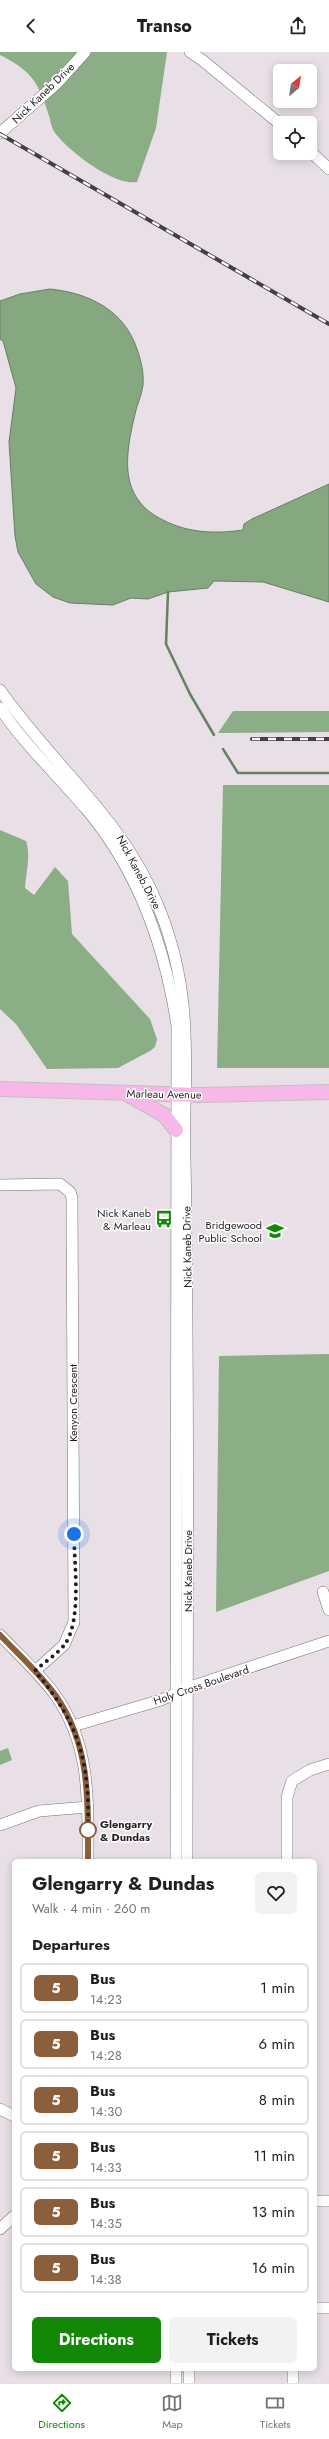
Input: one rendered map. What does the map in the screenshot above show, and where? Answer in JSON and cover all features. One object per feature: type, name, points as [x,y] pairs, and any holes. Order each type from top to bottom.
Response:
[{"type":"main road","name":"Marleau Avenue","points":[[0,1089],[125,1093],[329,1092]]},
{"type":"main road","points":[[125,1093],[164,1115],[176,1130]]},
{"type":"street","name":"Nick Kaneb Drive","points":[[0,134],[57,83],[85,52]]},
{"type":"street","points":[[190,52],[202,60],[273,118]]},
{"type":"street","points":[[317,158],[329,169]]},
{"type":"street","name":"Nick Kaneb Drive","points":[[0,690],[30,730],[91,797],[116,829],[137,864],[159,907],[173,948],[182,990],[186,1025],[181,1093],[176,1130],[178,1674],[176,1694],[176,1859]]},
{"type":"street","name":"Nick Kaneb Drive","points":[[0,708],[88,811],[114,847],[137,885],[166,966],[172,992],[177,1026],[181,1093],[188,1859]]},
{"type":"street","name":"Kenyon Crescent","points":[[0,1185],[60,1184],[70,1192],[72,1198],[74,1622],[64,1645],[35,1671]]},
{"type":"street","points":[[323,1592],[329,1610]]},
{"type":"street","points":[[0,1635],[35,1671],[55,1696],[73,1726],[85,1767],[88,1807],[88,1859]]},
{"type":"street","name":"Holy Cross Boulevard","points":[[73,1726],[176,1694],[329,1641]]},
{"type":"street","points":[[287,1859],[287,1798],[292,1781],[310,1770],[329,1764]]},
{"type":"street","points":[[0,1824],[39,1811],[88,1807]]},
{"type":"street","points":[[0,2109],[12,2115]]},
{"type":"street","points":[[317,2201],[329,2201]]},
{"type":"street","points":[[0,2229],[12,2218]]},
{"type":"street","points":[[317,2308],[329,2308]]},
{"type":"street","points":[[176,2371],[176,2383]]},
{"type":"street","points":[[189,2371],[189,2383]]},
{"type":"street","points":[[293,2371],[293,2383]]},
{"type":"shaded area","points":[[0,52],[167,52],[156,128],[137,182],[127,182],[116,179],[92,166],[70,149],[55,133],[44,100],[31,76],[18,65],[0,55]]},
{"type":"shaded area","points":[[50,289],[64,291],[91,299],[114,314],[131,335],[140,358],[143,371],[143,380],[131,430],[128,474],[132,488],[138,500],[148,511],[172,524],[192,530],[222,532],[243,530],[244,524],[252,519],[329,484],[329,602],[263,582],[214,581],[208,588],[168,592],[148,599],[131,598],[113,605],[70,603],[53,597],[36,584],[18,552],[15,536],[9,442],[16,388],[3,341],[0,339],[0,301],[20,294]]},
{"type":"shaded area","points":[[233,711],[329,711],[329,732],[218,733]]},
{"type":"shaded area","points":[[223,785],[329,785],[329,1068],[217,1068]]},
{"type":"shaded area","points":[[0,830],[26,841],[28,858],[25,888],[34,895],[55,867],[68,881],[72,934],[150,1019],[157,1039],[155,1047],[150,1051],[118,1068],[47,1069],[16,1024],[0,1009]]},
{"type":"shaded area","points":[[329,1354],[329,1571],[216,1612],[219,1356]]},
{"type":"shaded area","points":[[8,1748],[12,1760],[0,1765],[0,1751]]},
{"type":"waterway","points":[[168,592],[166,644],[190,694],[214,735]]},
{"type":"waterway","points":[[223,749],[238,773],[329,773]]},
{"type":"railway","points":[[0,134],[329,324]]},
{"type":"railway","points":[[252,739],[329,739]]},
{"type":"bus line","name":"5","points":[[0,1635],[35,1671],[64,1709],[73,1726],[81,1748],[85,1767],[88,1795],[88,1859]]},
{"type":"place","name":"Nick Kaneb & Marleau","points":[[164,1219]]},
{"type":"place","name":"Bridgewood Public School","points":[[275,1231]]},
{"type":"place","name":"Glengarry & Dundas","points":[[88,1830]]},
{"type":"route","points":[[74,1534],[74,1622],[64,1645],[35,1671],[64,1709],[78,1740],[86,1776],[88,1795],[88,1830]]}]
